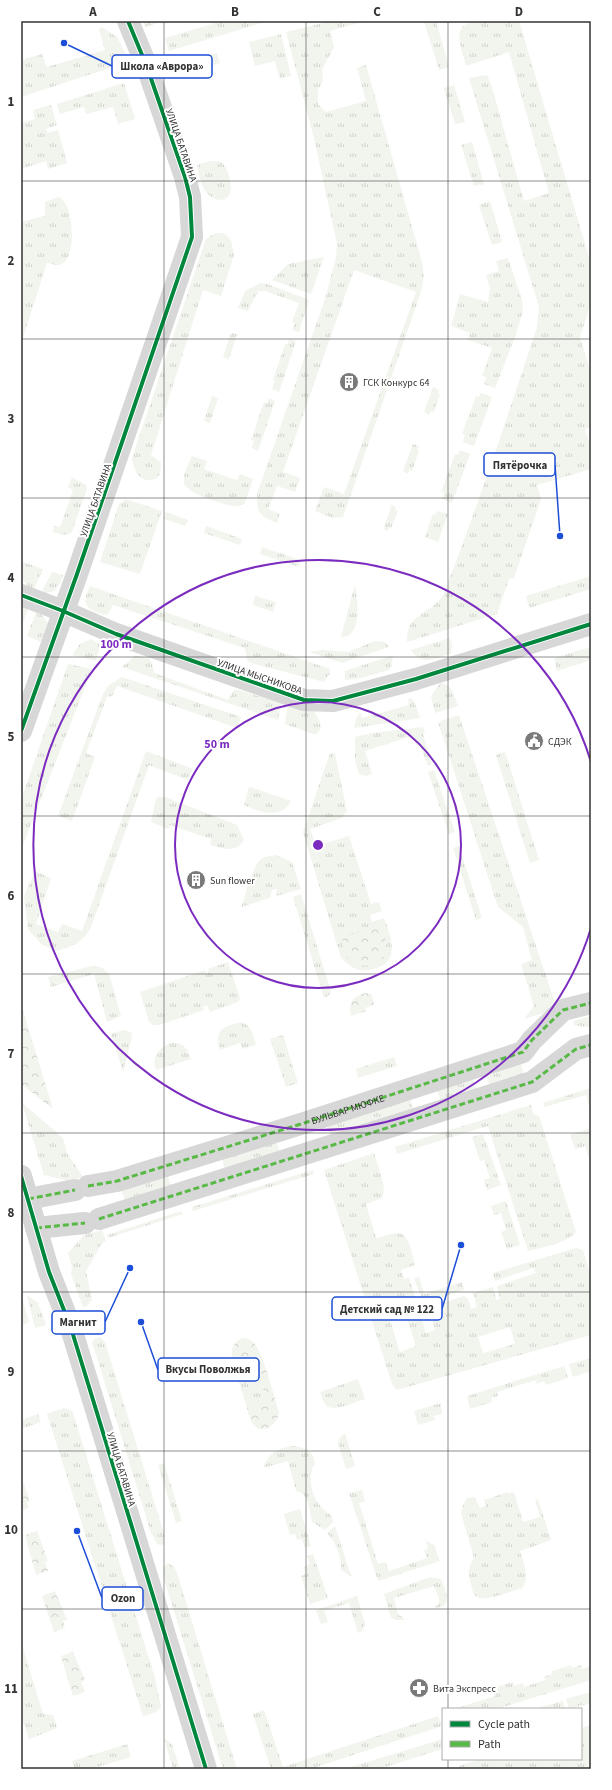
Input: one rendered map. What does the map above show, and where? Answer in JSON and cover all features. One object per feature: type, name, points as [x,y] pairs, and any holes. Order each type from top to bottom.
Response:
[{"type":"street","name":"УЛИЦА БАТАВИНА","points":[[21,731],[77,574],[192,237],[190,197],[185,177],[147,68],[128,21]]},
{"type":"street","name":"УЛИЦА МЫСНИКОВА","points":[[21,596],[63,610],[116,634],[304,700],[333,701],[416,679],[591,624]]},
{"type":"street","name":"БУЛЬВАР МЮФКЕ","points":[[28,1199],[131,1177],[523,1052],[532,1040],[563,1010],[591,1003]]},
{"type":"street","points":[[36,1228],[92,1221],[532,1082],[576,1049],[591,1044]]},
{"type":"street","name":"УЛИЦА БАТАВИНА","points":[[21,1176],[49,1272],[71,1328],[206,1769]]},
{"type":"green space","points":[[143,21],[164,21],[145,27]]},
{"type":"green space","points":[[222,21],[268,21],[169,51],[165,38]]},
{"type":"green space","points":[[331,21],[366,21],[330,31],[334,47],[322,70],[323,81],[318,90],[318,104],[326,112],[366,101],[357,68],[366,65],[422,262],[424,276],[421,292],[343,517],[333,518],[315,511],[324,487],[344,494],[416,292],[354,270],[283,472],[300,478],[295,492],[277,486],[268,509],[280,514],[277,523],[266,518],[260,513],[257,494],[326,296],[336,257],[337,244],[314,138],[286,32]]},
{"type":"green space","points":[[424,21],[436,21],[449,67],[439,70]]},
{"type":"green space","points":[[478,21],[519,21],[591,264],[591,303],[580,337],[591,373],[591,427],[585,429],[591,447],[591,469],[537,485],[541,499],[514,578],[509,579],[497,614],[407,642],[408,632],[415,619],[439,601],[446,590],[494,455],[537,327],[539,307],[469,78],[487,75],[491,84],[524,201],[549,193],[509,52],[466,66],[459,37],[461,29],[464,26]]},
{"type":"green space","points":[[102,27],[117,37],[129,61],[21,97],[21,60],[42,54],[47,67],[105,50],[99,29]]},
{"type":"green space","points":[[281,34],[291,76],[280,79],[275,61],[255,66],[249,42]]},
{"type":"green space","points":[[217,53],[220,63],[166,78],[164,69]]},
{"type":"green space","points":[[124,83],[135,119],[118,124],[113,107],[86,114],[84,107],[60,114],[57,104]]},
{"type":"green space","points":[[454,85],[465,122],[455,124],[444,88]]},
{"type":"green space","points":[[51,105],[57,125],[46,129],[47,133],[58,130],[67,163],[48,169],[46,161],[21,169],[21,123],[35,119],[33,110]]},
{"type":"green space","points":[[472,142],[484,184],[474,186],[461,145]]},
{"type":"green space","points":[[210,161],[218,161],[223,163],[229,176],[231,189],[229,195],[223,200],[215,199],[209,195],[204,189],[202,183],[197,165]]},
{"type":"green space","points":[[58,197],[63,200],[70,217],[72,240],[70,250],[67,259],[62,264],[57,265],[47,263],[21,344],[21,222],[45,216],[45,202]]},
{"type":"green space","points":[[490,201],[502,242],[492,245],[479,205]]},
{"type":"green space","points":[[224,233],[231,240],[234,255],[221,296],[203,290],[151,455],[161,463],[160,474],[156,479],[146,480],[139,476],[136,472],[132,458],[206,239],[214,234]]},
{"type":"green space","points":[[324,257],[311,294],[272,280],[288,264]]},
{"type":"green space","points":[[508,258],[522,300],[523,311],[515,337],[495,388],[484,384],[486,377],[482,376],[492,348],[468,340],[470,333],[451,326],[460,294],[488,302],[490,288],[486,275],[499,271],[496,261]]},
{"type":"green space","points":[[260,283],[267,284],[309,300],[299,332],[292,330],[295,323],[292,322],[299,303],[265,291],[258,291],[248,311],[238,308],[245,291]]},
{"type":"green space","points":[[231,333],[237,334],[229,359],[223,357]]},
{"type":"green space","points":[[289,339],[296,341],[279,392],[272,389],[275,381],[273,380],[285,344],[288,344]]},
{"type":"green space","points":[[433,387],[439,390],[438,393],[440,394],[434,412],[431,411],[429,415],[424,412]]},
{"type":"green space","points":[[481,393],[492,397],[474,446],[463,442],[465,435],[462,434],[476,396],[479,397]]},
{"type":"green space","points":[[212,396],[218,398],[210,423],[204,421]]},
{"type":"green space","points":[[269,398],[275,401],[258,451],[252,448],[254,441],[251,440],[264,402],[267,403]]},
{"type":"green space","points":[[413,444],[419,446],[417,450],[419,451],[412,471],[409,470],[408,474],[403,471]]},
{"type":"green space","points":[[460,450],[470,454],[452,503],[442,499],[444,493],[441,492],[455,454],[458,455]]},
{"type":"green space","points":[[192,456],[207,461],[204,469],[237,480],[240,474],[253,479],[245,503],[239,506],[233,506],[206,498],[191,491],[184,483],[184,476]]},
{"type":"green space","points":[[72,477],[86,485],[87,489],[72,532],[62,535],[53,532],[54,526],[60,527],[61,525],[73,490],[68,487]]},
{"type":"green space","points":[[126,499],[162,511],[140,574],[100,562],[119,504]]},
{"type":"green space","points":[[392,505],[396,507],[395,510],[398,511],[391,528],[389,527],[388,531],[383,529]]},
{"type":"green space","points":[[437,511],[448,514],[438,542],[425,537],[433,514],[436,515]]},
{"type":"green space","points":[[166,512],[188,520],[185,526],[164,519]]},
{"type":"green space","points":[[206,526],[242,539],[240,545],[204,533]]},
{"type":"green space","points":[[262,547],[301,560],[299,567],[260,554]]},
{"type":"green space","points":[[21,561],[43,569],[33,591],[24,581],[21,580]]},
{"type":"green space","points":[[52,572],[63,575],[58,587],[53,591],[41,593]]},
{"type":"green space","points":[[591,576],[591,589],[529,608],[526,596]]},
{"type":"green space","points":[[355,584],[358,607],[356,624],[353,631],[348,635],[341,637]]},
{"type":"green space","points":[[90,586],[330,669],[330,673],[324,682],[251,663],[247,660],[245,648],[113,605],[108,614],[99,613],[91,610],[86,604],[86,594]]},
{"type":"green space","points":[[255,596],[276,602],[273,612],[253,605]]},
{"type":"green space","points":[[21,605],[29,607],[21,628]]},
{"type":"green space","points":[[36,612],[41,614],[48,623],[41,642],[27,636]]},
{"type":"green space","points":[[450,638],[452,645],[451,653],[434,659],[424,660],[415,655],[411,650]]},
{"type":"green space","points":[[92,639],[99,644],[100,648],[96,661],[72,655],[80,644]]},
{"type":"green space","points":[[375,641],[385,642],[389,647],[342,663],[309,652],[322,650],[348,652]]},
{"type":"green space","points":[[591,647],[591,660],[557,671],[554,658]]},
{"type":"green space","points":[[135,656],[149,658],[153,666],[154,673],[228,700],[234,690],[239,690],[281,703],[278,720],[122,667]]},
{"type":"green space","points":[[391,656],[393,657],[389,670],[357,679],[345,680],[345,671]]},
{"type":"green space","points":[[68,664],[92,669],[21,850],[21,800]]},
{"type":"green space","points":[[122,677],[241,717],[237,728],[117,686],[112,696],[107,697],[86,753],[95,757],[72,821],[58,816],[103,694],[109,685]]},
{"type":"green space","points":[[441,683],[445,684],[451,689],[458,706],[435,713],[431,696]]},
{"type":"green space","points":[[411,698],[414,701],[420,718],[354,728],[356,719],[360,712],[362,718],[409,705],[408,699]]},
{"type":"green space","points":[[288,704],[313,709],[320,722],[321,728],[317,734],[285,724]]},
{"type":"green space","points":[[459,715],[557,1009],[524,1019],[534,1006],[521,964],[532,960],[523,927],[498,907],[438,722]]},
{"type":"green space","points":[[423,727],[425,732],[423,734],[432,764],[428,766],[420,746],[418,747],[412,736],[365,751],[372,774],[366,776],[359,774],[355,760],[355,737],[372,733]]},
{"type":"green space","points":[[146,751],[193,769],[188,780],[149,765],[88,932],[76,944],[56,951],[41,944],[28,929],[24,896],[35,871],[51,878],[36,924],[58,932],[62,924],[82,931]]},
{"type":"green space","points":[[505,752],[539,860],[530,863],[496,755]]},
{"type":"green space","points":[[330,753],[335,754],[347,811],[342,818],[310,829],[316,846],[349,836],[371,904],[379,902],[382,911],[370,915],[372,922],[384,918],[390,936],[392,950],[386,963],[378,968],[368,970],[356,969],[341,958],[303,832]]},
{"type":"green space","points":[[434,770],[455,832],[449,834],[428,772]]},
{"type":"green space","points":[[249,787],[291,801],[282,811],[270,813],[256,810],[244,805]]},
{"type":"green space","points":[[158,797],[165,797],[237,825],[244,840],[237,847],[228,849],[210,845],[211,839],[170,825],[168,829],[151,822],[156,799]]},
{"type":"green space","points":[[459,846],[482,918],[476,920],[453,848]]},
{"type":"green space","points":[[276,855],[292,862],[301,889],[276,896],[277,889],[272,890],[270,898],[241,907],[252,875],[258,863],[264,857]]},
{"type":"green space","points":[[301,894],[331,992],[324,998],[293,897]]},
{"type":"green space","points":[[377,927],[382,930],[386,940],[386,951],[384,957],[375,964],[370,965],[363,966],[351,962],[347,958],[343,948],[342,937]]},
{"type":"green space","points":[[228,962],[240,998],[238,1002],[210,1012],[207,1005],[203,1007],[204,1010],[159,1025],[153,1025],[149,1022],[140,992],[205,970],[206,973],[209,972],[208,969]]},
{"type":"green space","points":[[92,966],[102,968],[109,974],[121,1016],[107,1022],[94,974],[51,987],[48,977]]},
{"type":"green space","points":[[366,993],[372,995],[374,1005],[365,1008],[366,1011],[351,1016],[350,1007],[352,1000]]},
{"type":"green space","points":[[21,1004],[53,1109],[21,1084]]},
{"type":"green space","points":[[591,1016],[591,1026],[586,1027],[574,1025],[573,1021]]},
{"type":"green space","points":[[241,1022],[248,1025],[250,1028],[256,1045],[242,1049],[240,1043],[220,1050],[218,1043],[219,1033],[229,1026]]},
{"type":"green space","points":[[123,1030],[131,1032],[132,1037],[123,1072],[111,1034]]},
{"type":"green space","points":[[283,1035],[298,1083],[286,1087],[270,1039]]},
{"type":"green space","points":[[171,1043],[184,1046],[191,1059],[156,1070],[155,1057],[157,1053],[163,1047]]},
{"type":"green space","points":[[394,1057],[397,1066],[358,1078],[356,1069]]},
{"type":"green space","points":[[520,1061],[525,1077],[490,1087],[485,1072]]},
{"type":"green space","points":[[472,1076],[477,1092],[441,1102],[436,1087]]},
{"type":"green space","points":[[591,1088],[591,1112],[586,1095],[544,1107],[543,1103]]},
{"type":"green space","points":[[409,1096],[414,1111],[331,1137],[326,1122]]},
{"type":"green space","points":[[22,1103],[63,1138],[67,1153],[83,1177],[69,1181],[44,1175]]},
{"type":"green space","points":[[531,1105],[533,1114],[539,1116],[576,1232],[560,1242],[528,1251],[488,1126],[397,1154],[395,1147]]},
{"type":"green space","points":[[591,1128],[591,1165],[585,1146],[575,1149],[571,1138],[572,1134]]},
{"type":"green space","points":[[483,1134],[501,1185],[487,1190],[484,1180],[490,1178],[484,1160],[480,1161],[472,1137]]},
{"type":"green space","points":[[275,1138],[280,1152],[225,1169],[221,1155]]},
{"type":"green space","points":[[374,1153],[383,1182],[384,1194],[382,1198],[366,1204],[376,1238],[398,1233],[402,1234],[408,1241],[415,1265],[401,1270],[404,1279],[409,1277],[426,1333],[435,1330],[432,1317],[426,1318],[425,1313],[430,1307],[464,1296],[468,1299],[471,1309],[477,1307],[473,1293],[493,1287],[496,1300],[500,1299],[497,1286],[536,1273],[533,1268],[495,1281],[493,1273],[576,1248],[583,1250],[591,1277],[591,1335],[397,1390],[392,1384],[324,1170]],"holes":[[[406,1315],[416,1346],[400,1352],[390,1320]],[[510,1327],[515,1344],[483,1353],[478,1337]]]},
{"type":"green space","points":[[313,1170],[314,1174],[193,1211],[192,1207]]},
{"type":"green space","points":[[166,1171],[171,1186],[125,1201],[120,1186]]},
{"type":"green space","points":[[506,1201],[520,1245],[507,1249],[501,1232],[506,1230],[501,1213],[494,1215],[491,1206]]},
{"type":"green space","points":[[181,1211],[183,1214],[108,1238],[107,1235]]},
{"type":"green space","points":[[102,1230],[106,1241],[102,1243],[86,1271],[92,1300],[87,1306],[83,1307],[71,1274],[72,1267],[68,1253],[84,1235]]},
{"type":"green space","points":[[419,1277],[424,1294],[462,1282],[464,1290],[427,1302],[421,1297],[414,1278]]},
{"type":"green space","points":[[21,1294],[29,1322],[21,1326]]},
{"type":"green space","points":[[27,1295],[38,1303],[46,1325],[35,1328]]},
{"type":"green space","points":[[100,1337],[105,1342],[164,1534],[164,1544],[157,1544],[151,1533],[92,1343],[94,1339]]},
{"type":"green space","points":[[243,1338],[252,1341],[258,1349],[279,1413],[276,1421],[266,1429],[258,1428],[252,1423],[246,1404],[266,1398],[254,1361],[234,1367],[232,1358],[233,1346],[238,1340]]},
{"type":"green space","points":[[591,1358],[591,1375],[589,1376],[588,1372],[573,1377],[569,1364]]},
{"type":"green space","points":[[254,1361],[266,1398],[246,1404],[234,1367]]},
{"type":"green space","points":[[564,1366],[568,1378],[546,1385],[544,1381],[537,1384],[536,1380],[497,1392],[498,1396],[491,1398],[492,1402],[470,1409],[467,1396]]},
{"type":"green space","points":[[358,1379],[365,1399],[335,1408],[330,1408],[324,1403],[320,1392]]},
{"type":"green space","points":[[441,1403],[442,1414],[434,1416],[435,1420],[418,1425],[414,1411]]},
{"type":"green space","points":[[64,1408],[72,1411],[74,1416],[155,1678],[161,1707],[156,1712],[143,1716],[47,1414]]},
{"type":"green space","points":[[38,1414],[41,1422],[21,1429],[21,1420]]},
{"type":"green space","points":[[345,1433],[355,1466],[346,1469],[338,1443],[339,1439]]},
{"type":"green space","points":[[293,1446],[307,1450],[314,1458],[315,1462],[311,1476],[312,1491],[320,1505],[331,1515],[333,1522],[325,1530],[312,1522],[308,1503],[304,1495],[296,1491],[288,1461],[263,1468],[274,1452]]},
{"type":"green space","points":[[164,1463],[182,1521],[176,1523],[158,1465]]},
{"type":"green space","points":[[21,1481],[22,1484],[24,1483],[30,1501],[27,1502],[29,1508],[21,1511]]},
{"type":"green space","points":[[362,1490],[365,1501],[359,1503],[378,1564],[385,1562],[389,1571],[427,1558],[424,1550],[428,1549],[426,1541],[434,1545],[440,1561],[378,1581],[349,1493]]},
{"type":"green space","points":[[508,1492],[509,1494],[514,1492],[523,1522],[540,1517],[535,1500],[538,1499],[551,1540],[520,1551],[526,1575],[525,1584],[522,1588],[499,1596],[486,1598],[477,1597],[474,1593],[469,1577],[469,1567],[474,1558],[461,1513],[462,1508],[467,1498],[475,1497],[480,1508],[486,1506],[484,1500]]},
{"type":"green space","points":[[300,1509],[311,1546],[305,1548],[302,1539],[297,1540],[295,1534],[290,1535],[284,1514]]},
{"type":"green space","points":[[335,1526],[351,1576],[341,1570],[338,1550],[327,1533]]},
{"type":"green space","points":[[37,1531],[48,1561],[45,1562],[48,1571],[36,1575],[25,1535]]},
{"type":"green space","points":[[313,1554],[328,1598],[310,1604],[301,1576],[306,1574],[303,1567],[310,1564],[307,1556]]},
{"type":"green space","points":[[168,1563],[174,1567],[177,1573],[237,1769],[223,1769],[164,1579],[163,1567]]},
{"type":"green space","points":[[430,1577],[441,1579],[447,1598],[445,1605],[436,1609],[435,1606],[438,1605],[439,1599],[434,1586],[394,1598],[398,1615],[403,1617],[404,1620],[395,1620],[391,1617],[384,1594]]},
{"type":"green space","points":[[55,1591],[67,1620],[63,1621],[65,1628],[54,1632],[42,1596]]},
{"type":"green space","points":[[357,1596],[365,1624],[362,1631],[358,1633],[349,1603],[324,1611],[328,1622],[321,1624],[316,1610]]},
{"type":"green space","points":[[21,1641],[43,1714],[53,1715],[57,1726],[55,1729],[29,1739],[21,1715]]},
{"type":"green space","points":[[73,1652],[85,1680],[81,1682],[85,1692],[73,1696],[61,1656]]},
{"type":"green space","points":[[571,1665],[572,1668],[581,1665],[582,1669],[591,1666],[591,1680],[500,1708],[457,1708],[495,1696],[493,1688],[513,1682],[514,1686],[523,1683],[524,1687],[545,1680],[544,1677],[552,1674],[552,1671]]},
{"type":"green space","points":[[591,1692],[591,1703],[569,1708],[566,1699]]},
{"type":"green space","points":[[563,1701],[565,1708],[538,1708]]},
{"type":"green space","points":[[264,1710],[283,1767],[438,1716],[442,1726],[310,1769],[271,1769],[253,1714]]},
{"type":"green space","points":[[591,1725],[591,1769],[460,1769],[459,1766],[477,1760],[582,1760],[582,1728]]},
{"type":"green space","points":[[164,1738],[172,1744],[180,1769],[173,1769]]},
{"type":"green space","points":[[442,1739],[442,1747],[439,1750],[379,1769],[344,1769]]},
{"type":"green space","points":[[127,1744],[131,1757],[91,1769],[75,1769],[72,1761]]},
{"type":"marked path","points":[[88,1186],[117,1181],[301,1124],[523,1052],[532,1040],[563,1010],[591,1003]]},
{"type":"marked path","points":[[99,1219],[532,1082],[576,1049],[591,1045]]},
{"type":"marked path","points":[[28,1199],[75,1190]]},
{"type":"marked path","points":[[36,1228],[85,1223]]},
{"type":"cycle path","points":[[21,731],[77,574],[192,237],[190,197],[185,177],[147,67],[128,21]]},
{"type":"cycle path","points":[[21,595],[116,634],[304,700],[333,701],[416,679],[591,624]]},
{"type":"cycle path","points":[[21,1176],[49,1272],[71,1328],[206,1769]]},
{"type":"place","name":"Школа «Аврора»","points":[[64,43]]},
{"type":"place","name":"ГСК Конкурс 64","points":[[349,382]]},
{"type":"place","name":"Пятёрочка","points":[[560,536]]},
{"type":"place","name":"СДЭК","points":[[534,741]]},
{"type":"place","name":"Sun flower","points":[[196,880]]},
{"type":"place","name":"Детский сад № 122","points":[[461,1245]]},
{"type":"place","name":"Магнит","points":[[130,1268]]},
{"type":"place","name":"Вкусы Поволжья","points":[[141,1322]]},
{"type":"place","name":"Ozon","points":[[77,1531]]},
{"type":"place","name":"Вита Экспресс","points":[[419,1688]]}]
